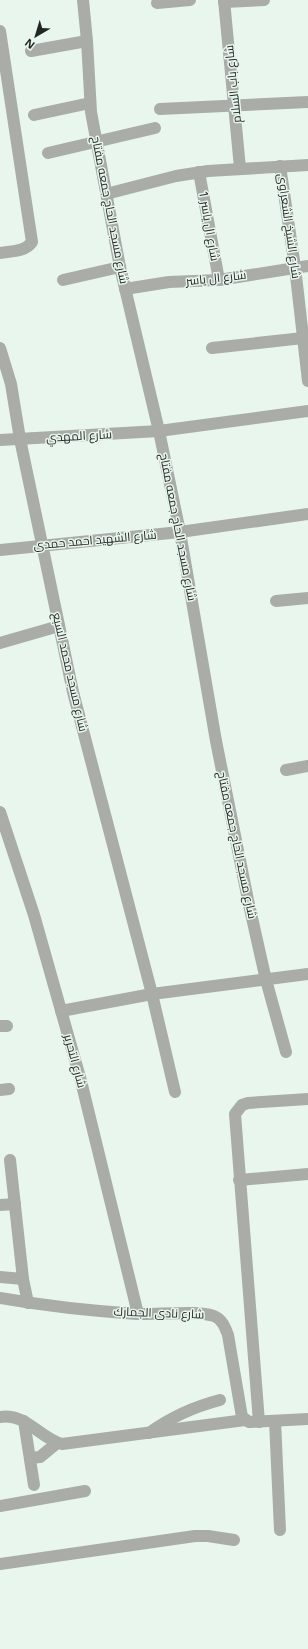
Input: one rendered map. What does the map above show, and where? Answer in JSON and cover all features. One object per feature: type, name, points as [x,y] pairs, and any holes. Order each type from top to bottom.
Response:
[{"type":"street","name":"شارع مسجد الحاج جمعه مفتاح","points":[[83,0],[87,41],[90,103],[124,289],[159,431],[180,532],[230,814],[266,980],[286,1052]]},
{"type":"street","points":[[156,3],[190,0]]},
{"type":"street","points":[[224,1],[264,0]]},
{"type":"street","name":"شارع باب السلام","points":[[224,1],[240,168]]},
{"type":"street","points":[[0,31],[32,242],[27,248],[0,253]]},
{"type":"street","points":[[31,51],[87,41]]},
{"type":"street","points":[[160,109],[308,102]]},
{"type":"street","points":[[34,115],[90,103]]},
{"type":"street","points":[[48,153],[155,128]]},
{"type":"street","points":[[106,194],[176,176],[199,172],[240,168],[308,165]]},
{"type":"street","name":"شارع الشيخ الشعراوى","points":[[280,166],[295,267],[308,381]]},
{"type":"street","name":"شارع ال ياسر 1","points":[[199,172],[218,280]]},
{"type":"street","name":"شارع ال ياسر","points":[[124,289],[169,282],[218,280],[308,266]]},
{"type":"street","points":[[63,280],[120,268]]},
{"type":"street","points":[[212,348],[303,338]]},
{"type":"street","name":"شارع مسجد محمد السبع","points":[[0,348],[11,384],[20,439],[73,692],[152,994],[175,1092]]},
{"type":"street","points":[[159,431],[308,411]]},
{"type":"street","name":"شارع المهدي","points":[[0,440],[159,431]]},
{"type":"street","name":"شارع الشهيد احمد حمدى","points":[[0,550],[180,532],[308,514]]},
{"type":"street","points":[[276,601],[308,598]]},
{"type":"street","points":[[0,643],[59,626]]},
{"type":"street","points":[[286,770],[308,766]]},
{"type":"street","name":"شارع التحرير","points":[[0,812],[34,915],[81,1081],[138,1314]]},
{"type":"street","points":[[61,1011],[152,994],[308,974]]},
{"type":"street","points":[[258,1422],[235,1114],[242,1105],[248,1103],[308,1098]]},
{"type":"street","points":[[10,1160],[28,1303]]},
{"type":"street","points":[[239,1180],[308,1174]]},
{"type":"street","points":[[0,1205],[15,1204]]},
{"type":"street","points":[[0,1278],[24,1279]]},
{"type":"street","name":"شارع نادى الجمارك","points":[[0,1298],[67,1308],[138,1314],[203,1314],[215,1316],[224,1324],[228,1335],[240,1413],[245,1420]]},
{"type":"street","points":[[148,1434],[164,1422],[182,1412],[200,1405],[220,1400]]},
{"type":"street","points":[[0,1417],[9,1416],[17,1418],[57,1443],[67,1444],[245,1420],[249,1422],[258,1422],[308,1419]]},
{"type":"street","points":[[275,1421],[280,1530]]},
{"type":"street","points":[[24,1422],[34,1485]]},
{"type":"street","points":[[30,1458],[40,1457],[57,1443]]},
{"type":"street","points":[[0,1506],[85,1491]]},
{"type":"street","points":[[0,1564],[195,1536],[208,1536],[234,1540]]}]
